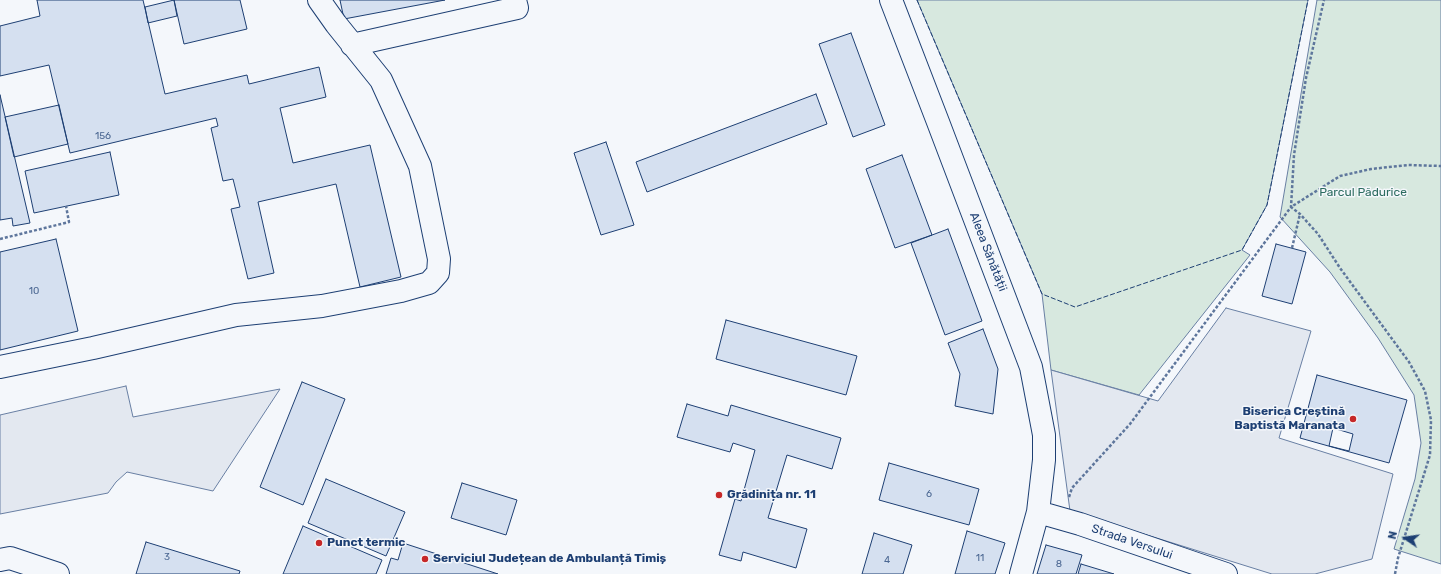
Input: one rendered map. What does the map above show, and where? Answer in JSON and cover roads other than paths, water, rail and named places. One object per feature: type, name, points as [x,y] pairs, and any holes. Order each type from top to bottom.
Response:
[{"type":"street","points":[[0,367],[93,348],[236,315],[322,306],[402,290],[429,283],[438,273],[439,259],[420,166],[381,80],[352,45],[319,0]]},
{"type":"street","points":[[352,45],[517,8],[515,0]]},
{"type":"street","name":"Aleea Sănătății","points":[[890,0],[936,115],[1031,368],[1044,435],[1044,460],[1038,512],[1021,574]]},
{"type":"street","name":"Strada Versului","points":[[1038,512],[1226,574]]},
{"type":"street","points":[[0,560],[10,558],[58,574]]},
{"type":"place","name":"Biserica Creștină Baptistă Maranata","points":[[1353,419]]},
{"type":"place","name":"Grădinița nr. 11","points":[[719,495]]},
{"type":"place","name":"Punct termic","points":[[319,543]]},
{"type":"place","name":"Serviciul Județean de Ambulanță Timiș","points":[[425,559]]},
{"type":"park label","name":"Parcul Pădurice","points":[[1363,193]]}]
